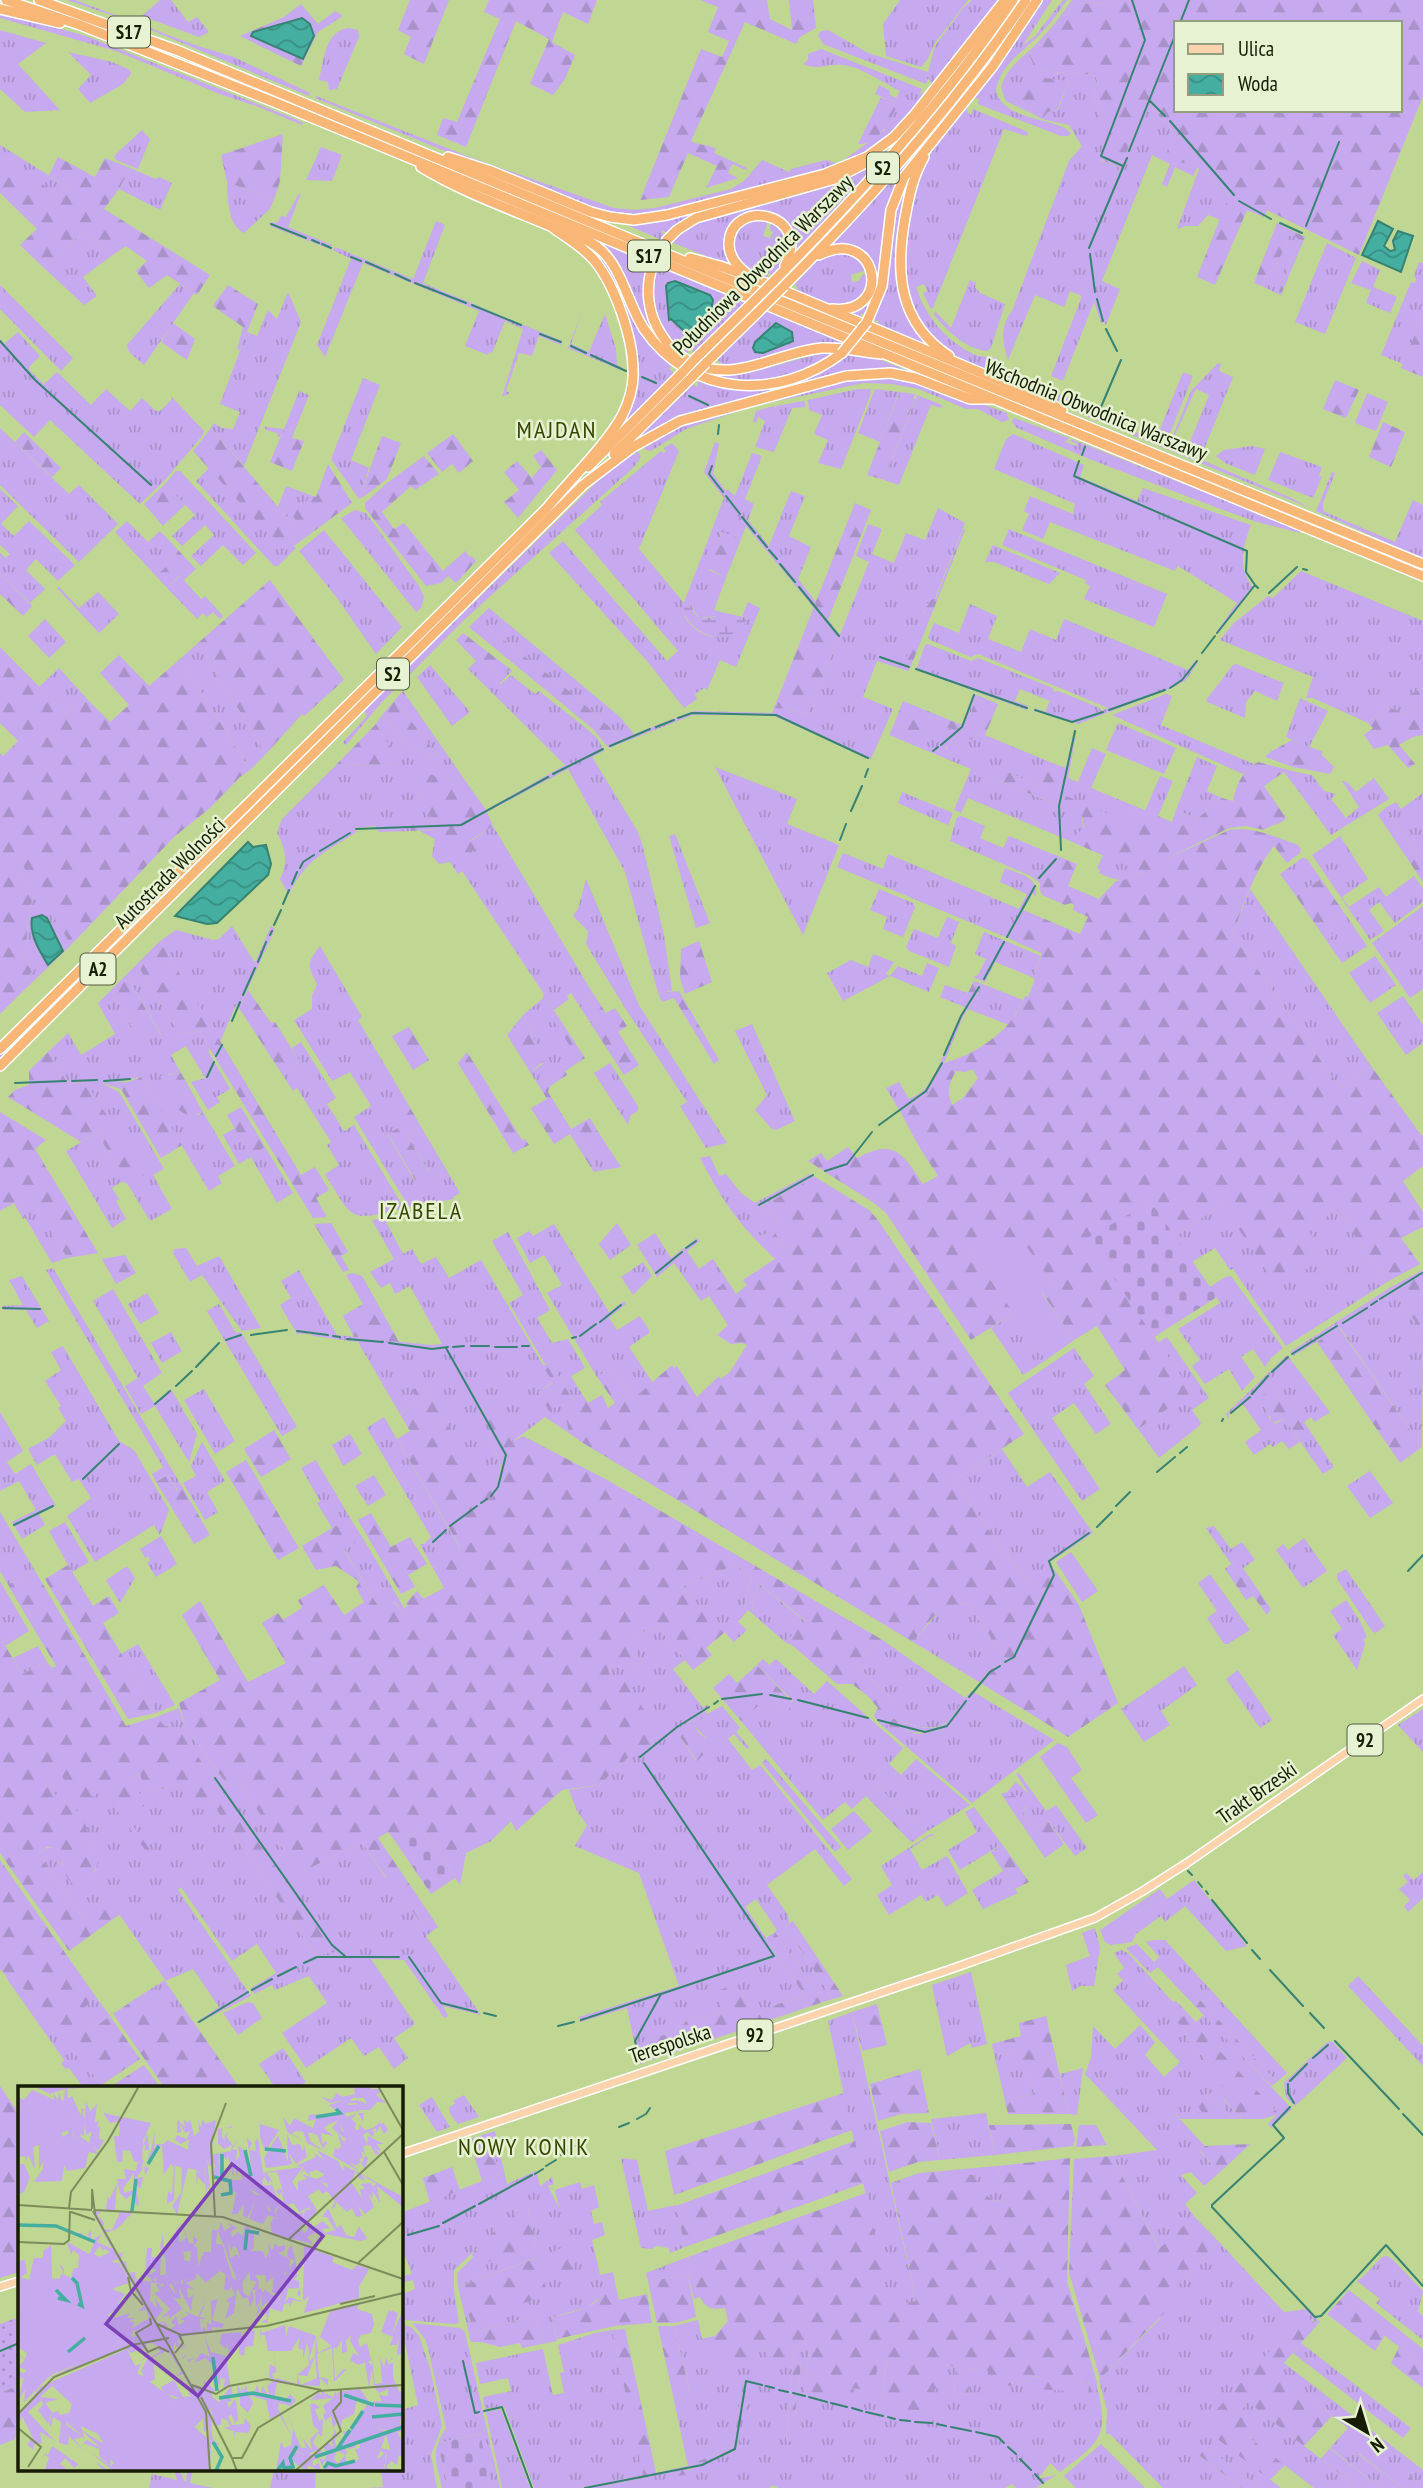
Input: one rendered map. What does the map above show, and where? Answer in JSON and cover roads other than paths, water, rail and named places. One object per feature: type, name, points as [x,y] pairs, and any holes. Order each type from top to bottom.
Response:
[{"type":"highway","name":"S17","points":[[6,0],[80,25],[998,398]]},
{"type":"highway","name":"S17","points":[[39,0],[179,51],[669,255],[720,266],[757,285]]},
{"type":"highway","points":[[892,355],[822,348],[797,352],[740,370],[704,368],[677,353],[658,331],[648,298],[652,267],[667,240],[696,218],[824,183],[860,168],[895,140],[1005,0]]},
{"type":"highway","name":"Południowa Obwodnica Warszawy","points":[[274,793],[583,485],[695,359],[846,207],[915,130],[965,68],[1013,0]]},
{"type":"highway","name":"Południowa Obwodnica Warszawy","points":[[267,785],[547,508],[692,377],[850,220],[916,145],[982,63],[1026,0]]},
{"type":"highway","points":[[405,156],[438,177],[581,238],[605,254],[614,267],[637,317],[654,342],[680,364],[703,376],[735,385],[775,385],[815,371],[842,353],[867,322],[882,286],[894,200],[911,166],[993,66],[1037,0]]},
{"type":"highway","points":[[0,9],[45,21],[80,25]]},
{"type":"highway","points":[[413,147],[491,171],[602,215],[619,219],[649,219],[825,174],[853,164],[894,137],[926,100]]},
{"type":"highway","points":[[935,138],[912,184],[900,252],[900,278],[908,306],[919,327],[943,352],[963,364]]},
{"type":"highway","points":[[773,282],[788,259],[788,231],[778,220],[761,215],[741,221],[732,233],[729,245],[736,264],[757,285],[823,307],[963,364],[1047,401],[1084,424]]},
{"type":"highway","points":[[552,227],[579,245],[594,261],[610,286],[618,307],[634,369],[627,435],[665,428],[694,416],[863,373],[903,375],[970,399],[998,398]]},
{"type":"highway","points":[[809,262],[829,250],[849,249],[862,256],[871,271],[871,289],[859,304],[846,309],[823,307]]},
{"type":"highway","name":"Wschodnia Obwodnica Warszawy","points":[[757,285],[1423,564]]},
{"type":"highway","name":"Wschodnia Obwodnica Warszawy","points":[[998,398],[1423,576]]},
{"type":"highway","name":"Autostrada Wolności","points":[[0,1049],[267,785]]},
{"type":"highway","name":"Autostrada Wolności","points":[[0,1066],[274,793]]},
{"type":"main road","name":"Trakt Brzeski","points":[[1108,1911],[1187,1863],[1423,1699]]},
{"type":"main road","name":"Terespolska","points":[[402,2154],[1000,1952],[1108,1911]]},
{"type":"main road","points":[[0,2287],[18,2281]]},
{"type":"water","points":[[302,18],[310,24],[314,36],[303,59],[251,36],[253,32]]},
{"type":"water","points":[[1378,221],[1393,229],[1384,246],[1390,251],[1395,250],[1393,241],[1398,231],[1413,236],[1401,272],[1362,255]]},
{"type":"water","points":[[675,281],[710,295],[713,300],[711,311],[690,332],[685,332],[669,320],[666,286]]},
{"type":"water","points":[[776,323],[792,332],[793,341],[763,353],[755,352],[755,342]]},
{"type":"water","points":[[248,842],[253,847],[266,845],[271,864],[268,875],[217,923],[207,924],[175,916]]},
{"type":"water","points":[[42,915],[47,918],[63,951],[48,965],[36,943],[31,924],[32,918]]},
{"type":"waterway","points":[[1123,166],[1101,156],[1145,40],[1132,0]]},
{"type":"waterway","points":[[1181,21],[1189,0]]},
{"type":"waterway","points":[[1129,151],[1174,38]]},
{"type":"waterway","points":[[1149,100],[1165,116]]},
{"type":"waterway","points":[[1170,121],[1234,195]]},
{"type":"waterway","points":[[1306,226],[1339,142]]},
{"type":"waterway","points":[[1089,248],[1127,158]]},
{"type":"waterway","points":[[1239,201],[1271,219]]},
{"type":"waterway","points":[[1280,223],[1302,233]]},
{"type":"waterway","points":[[271,224],[306,238]]},
{"type":"waterway","points":[[312,240],[319,243]]},
{"type":"waterway","points":[[322,244],[331,248]]},
{"type":"waterway","points":[[1090,254],[1095,292]]},
{"type":"waterway","points":[[351,257],[361,261]]},
{"type":"waterway","points":[[366,262],[389,272]]},
{"type":"waterway","points":[[395,274],[410,281]]},
{"type":"waterway","points":[[415,283],[466,303]]},
{"type":"waterway","points":[[1097,299],[1103,321]]},
{"type":"waterway","points":[[472,305],[521,325]]},
{"type":"waterway","points":[[1106,329],[1117,351]]},
{"type":"waterway","points":[[540,334],[561,342]]},
{"type":"waterway","points":[[0,341],[35,380],[151,485]]},
{"type":"waterway","points":[[571,346],[586,353]]},
{"type":"waterway","points":[[591,355],[626,371]]},
{"type":"waterway","points":[[1101,407],[1121,360]]},
{"type":"waterway","points":[[642,377],[656,383]]},
{"type":"waterway","points":[[689,396],[708,405]]},
{"type":"waterway","points":[[718,434],[719,425]]},
{"type":"waterway","points":[[1082,455],[1085,447]]},
{"type":"waterway","points":[[1079,461],[1074,476],[1247,551],[1246,572],[1255,585]]},
{"type":"waterway","points":[[712,466],[709,474],[723,492]]},
{"type":"waterway","points":[[726,496],[740,514]]},
{"type":"waterway","points":[[742,517],[755,533]]},
{"type":"waterway","points":[[758,536],[767,547]]},
{"type":"waterway","points":[[769,550],[777,559]]},
{"type":"waterway","points":[[780,564],[795,582]]},
{"type":"waterway","points":[[1269,593],[1297,567]]},
{"type":"waterway","points":[[1303,569],[1307,570]]},
{"type":"waterway","points":[[1217,633],[1255,585],[1258,588]]},
{"type":"waterway","points":[[799,587],[839,636]]},
{"type":"waterway","points":[[1202,653],[1215,636]]},
{"type":"waterway","points":[[880,657],[909,667]]},
{"type":"waterway","points":[[1170,688],[1182,680],[1197,661]]},
{"type":"waterway","points":[[916,669],[1027,708]]},
{"type":"waterway","points":[[1109,710],[1165,690]]},
{"type":"waterway","points":[[941,745],[962,727],[974,695]]},
{"type":"waterway","points":[[1035,710],[1072,722],[1103,712]]},
{"type":"waterway","points":[[678,718],[692,713],[776,715],[868,758]]},
{"type":"waterway","points":[[656,727],[674,720]]},
{"type":"waterway","points":[[610,746],[650,729]]},
{"type":"waterway","points":[[1061,850],[1059,806],[1075,731]]},
{"type":"waterway","points":[[933,751],[938,747]]},
{"type":"waterway","points":[[553,774],[603,749]]},
{"type":"waterway","points":[[865,777],[868,769]]},
{"type":"waterway","points":[[356,829],[461,825],[548,777]]},
{"type":"waterway","points":[[851,811],[862,786]]},
{"type":"waterway","points":[[840,840],[846,824]]},
{"type":"waterway","points":[[320,851],[350,833]]},
{"type":"waterway","points":[[300,868],[303,862],[314,855]]},
{"type":"waterway","points":[[1039,878],[1056,859]]},
{"type":"waterway","points":[[292,884],[297,872]]},
{"type":"waterway","points":[[1007,937],[1035,886]]},
{"type":"waterway","points":[[283,904],[289,890]]},
{"type":"waterway","points":[[274,925],[281,910]]},
{"type":"waterway","points":[[270,935],[272,931]]},
{"type":"waterway","points":[[258,962],[266,942]]},
{"type":"waterway","points":[[984,979],[1004,942]]},
{"type":"waterway","points":[[243,995],[255,968]]},
{"type":"waterway","points":[[944,1055],[961,1016],[979,987]]},
{"type":"waterway","points":[[232,1021],[240,1002]]},
{"type":"waterway","points":[[216,1056],[222,1045]]},
{"type":"waterway","points":[[207,1077],[214,1062]]},
{"type":"waterway","points":[[879,1125],[926,1091],[942,1063]]},
{"type":"waterway","points":[[104,1081],[130,1079]]},
{"type":"waterway","points":[[72,1081],[97,1080]]},
{"type":"waterway","points":[[15,1083],[66,1081]]},
{"type":"waterway","points":[[825,1171],[847,1164],[872,1132]]},
{"type":"waterway","points":[[759,1205],[813,1175]]},
{"type":"waterway","points":[[686,1248],[696,1241]]},
{"type":"waterway","points":[[656,1273],[682,1252]]},
{"type":"waterway","points":[[1380,1299],[1422,1273]]},
{"type":"waterway","points":[[1371,1305],[1377,1301]]},
{"type":"waterway","points":[[600,1322],[621,1305]]},
{"type":"waterway","points":[[3,1308],[40,1309]]},
{"type":"waterway","points":[[1343,1323],[1367,1308]]},
{"type":"waterway","points":[[580,1336],[596,1324]]},
{"type":"waterway","points":[[1292,1354],[1337,1326]]},
{"type":"waterway","points":[[251,1335],[287,1330]]},
{"type":"waterway","points":[[297,1331],[328,1335]]},
{"type":"waterway","points":[[226,1340],[241,1335]]},
{"type":"waterway","points":[[333,1336],[340,1337]]},
{"type":"waterway","points":[[572,1338],[576,1337]]},
{"type":"waterway","points":[[347,1339],[383,1342]]},
{"type":"waterway","points":[[196,1367],[219,1343]]},
{"type":"waterway","points":[[389,1343],[432,1349],[448,1347]]},
{"type":"waterway","points":[[453,1347],[464,1346]]},
{"type":"waterway","points":[[471,1346],[489,1346]]},
{"type":"waterway","points":[[522,1346],[529,1346]]},
{"type":"waterway","points":[[495,1347],[517,1347]]},
{"type":"waterway","points":[[446,1348],[506,1455],[498,1487],[491,1496]]},
{"type":"waterway","points":[[1272,1372],[1288,1357]]},
{"type":"waterway","points":[[176,1386],[192,1371]]},
{"type":"waterway","points":[[1252,1394],[1268,1376]]},
{"type":"waterway","points":[[155,1404],[170,1391]]},
{"type":"waterway","points":[[1231,1413],[1250,1397]]},
{"type":"waterway","points":[[83,1479],[119,1444]]},
{"type":"waterway","points":[[1180,1453],[1187,1447]]},
{"type":"waterway","points":[[1157,1472],[1175,1457]]},
{"type":"waterway","points":[[1116,1506],[1130,1492]]},
{"type":"waterway","points":[[481,1503],[487,1499]]},
{"type":"waterway","points":[[14,1525],[53,1506]]},
{"type":"waterway","points":[[450,1526],[477,1506]]},
{"type":"waterway","points":[[1097,1527],[1112,1512]]},
{"type":"waterway","points":[[433,1542],[446,1530]]},
{"type":"waterway","points":[[1005,1662],[1014,1657],[1054,1575],[1049,1561],[1089,1533]]},
{"type":"waterway","points":[[1408,1571],[1423,1555]]},
{"type":"waterway","points":[[969,1697],[990,1672],[1000,1666]]},
{"type":"waterway","points":[[722,1699],[762,1694]]},
{"type":"waterway","points":[[770,1695],[791,1699]]},
{"type":"waterway","points":[[798,1700],[868,1718]]},
{"type":"waterway","points":[[714,1704],[718,1701]]},
{"type":"waterway","points":[[878,1720],[925,1732],[947,1726],[966,1701]]},
{"type":"waterway","points":[[640,1757],[677,1727],[709,1707]]},
{"type":"waterway","points":[[637,2048],[635,2041],[661,1994],[774,1956],[644,1763]]},
{"type":"waterway","points":[[215,1778],[332,1945],[345,1956]]},
{"type":"waterway","points":[[1188,1871],[1192,1875]]},
{"type":"waterway","points":[[1198,1882],[1202,1887]]},
{"type":"waterway","points":[[1212,1900],[1247,1943]]},
{"type":"waterway","points":[[1252,1950],[1260,1959]]},
{"type":"waterway","points":[[304,1963],[317,1957],[399,1957]]},
{"type":"waterway","points":[[409,1957],[441,2003],[477,2012]]},
{"type":"waterway","points":[[278,1976],[296,1967]]},
{"type":"waterway","points":[[1270,1970],[1303,2006]]},
{"type":"waterway","points":[[252,1990],[272,1979]]},
{"type":"waterway","points":[[199,2022],[248,1992]]},
{"type":"waterway","points":[[581,2020],[660,1994]]},
{"type":"waterway","points":[[484,2013],[496,2016]]},
{"type":"waterway","points":[[1310,2013],[1324,2028]]},
{"type":"waterway","points":[[558,2026],[574,2022]]},
{"type":"waterway","points":[[1335,2041],[1399,2109]]},
{"type":"waterway","points":[[1313,2058],[1328,2045]]},
{"type":"waterway","points":[[1290,2081],[1307,2064]]},
{"type":"waterway","points":[[1288,2084],[1288,2093],[1294,2103]]},
{"type":"waterway","points":[[1290,2107],[1273,2125],[1284,2138],[1212,2207],[1315,2317],[1321,2316],[1386,2245],[1423,2286]]},
{"type":"waterway","points":[[637,2119],[650,2108]]},
{"type":"waterway","points":[[1403,2114],[1423,2135]]},
{"type":"waterway","points":[[619,2127],[629,2123]]},
{"type":"waterway","points":[[575,2146],[585,2142]]},
{"type":"waterway","points":[[561,2155],[571,2148]]},
{"type":"waterway","points":[[546,2166],[556,2160]]},
{"type":"waterway","points":[[535,2174],[543,2169]]},
{"type":"waterway","points":[[479,2204],[532,2175]]},
{"type":"waterway","points":[[443,2223],[475,2206]]},
{"type":"waterway","points":[[408,2235],[439,2226]]},
{"type":"waterway","points":[[0,2351],[18,2343]]},
{"type":"waterway","points":[[463,2361],[475,2413],[479,2412]]},
{"type":"waterway","points":[[585,2488],[702,2465],[735,2449],[746,2381],[762,2385]]},
{"type":"waterway","points":[[766,2386],[774,2388]]},
{"type":"waterway","points":[[779,2390],[788,2392]]},
{"type":"waterway","points":[[793,2393],[805,2396]]},
{"type":"waterway","points":[[809,2397],[827,2402]]},
{"type":"waterway","points":[[831,2403],[847,2407]]},
{"type":"waterway","points":[[484,2411],[502,2407],[532,2488]]},
{"type":"waterway","points":[[852,2408],[862,2411]]},
{"type":"waterway","points":[[866,2412],[883,2416]]},
{"type":"waterway","points":[[888,2417],[895,2419]]},
{"type":"waterway","points":[[900,2420],[910,2421]]},
{"type":"waterway","points":[[915,2422],[932,2423]]},
{"type":"waterway","points":[[937,2424],[946,2426]]},
{"type":"waterway","points":[[951,2427],[971,2431]]},
{"type":"waterway","points":[[976,2432],[998,2437],[1004,2443]]},
{"type":"waterway","points":[[1008,2447],[1016,2454]]},
{"type":"waterway","points":[[1020,2459],[1031,2470]]},
{"type":"waterway","points":[[1035,2474],[1043,2483]]},
{"type":"district","name":"MAJDAN","points":[[557,430]]},
{"type":"district","name":"IZABELA","points":[[421,1211]]},
{"type":"district","name":"NOWY KONIK","points":[[524,2147]]}]
